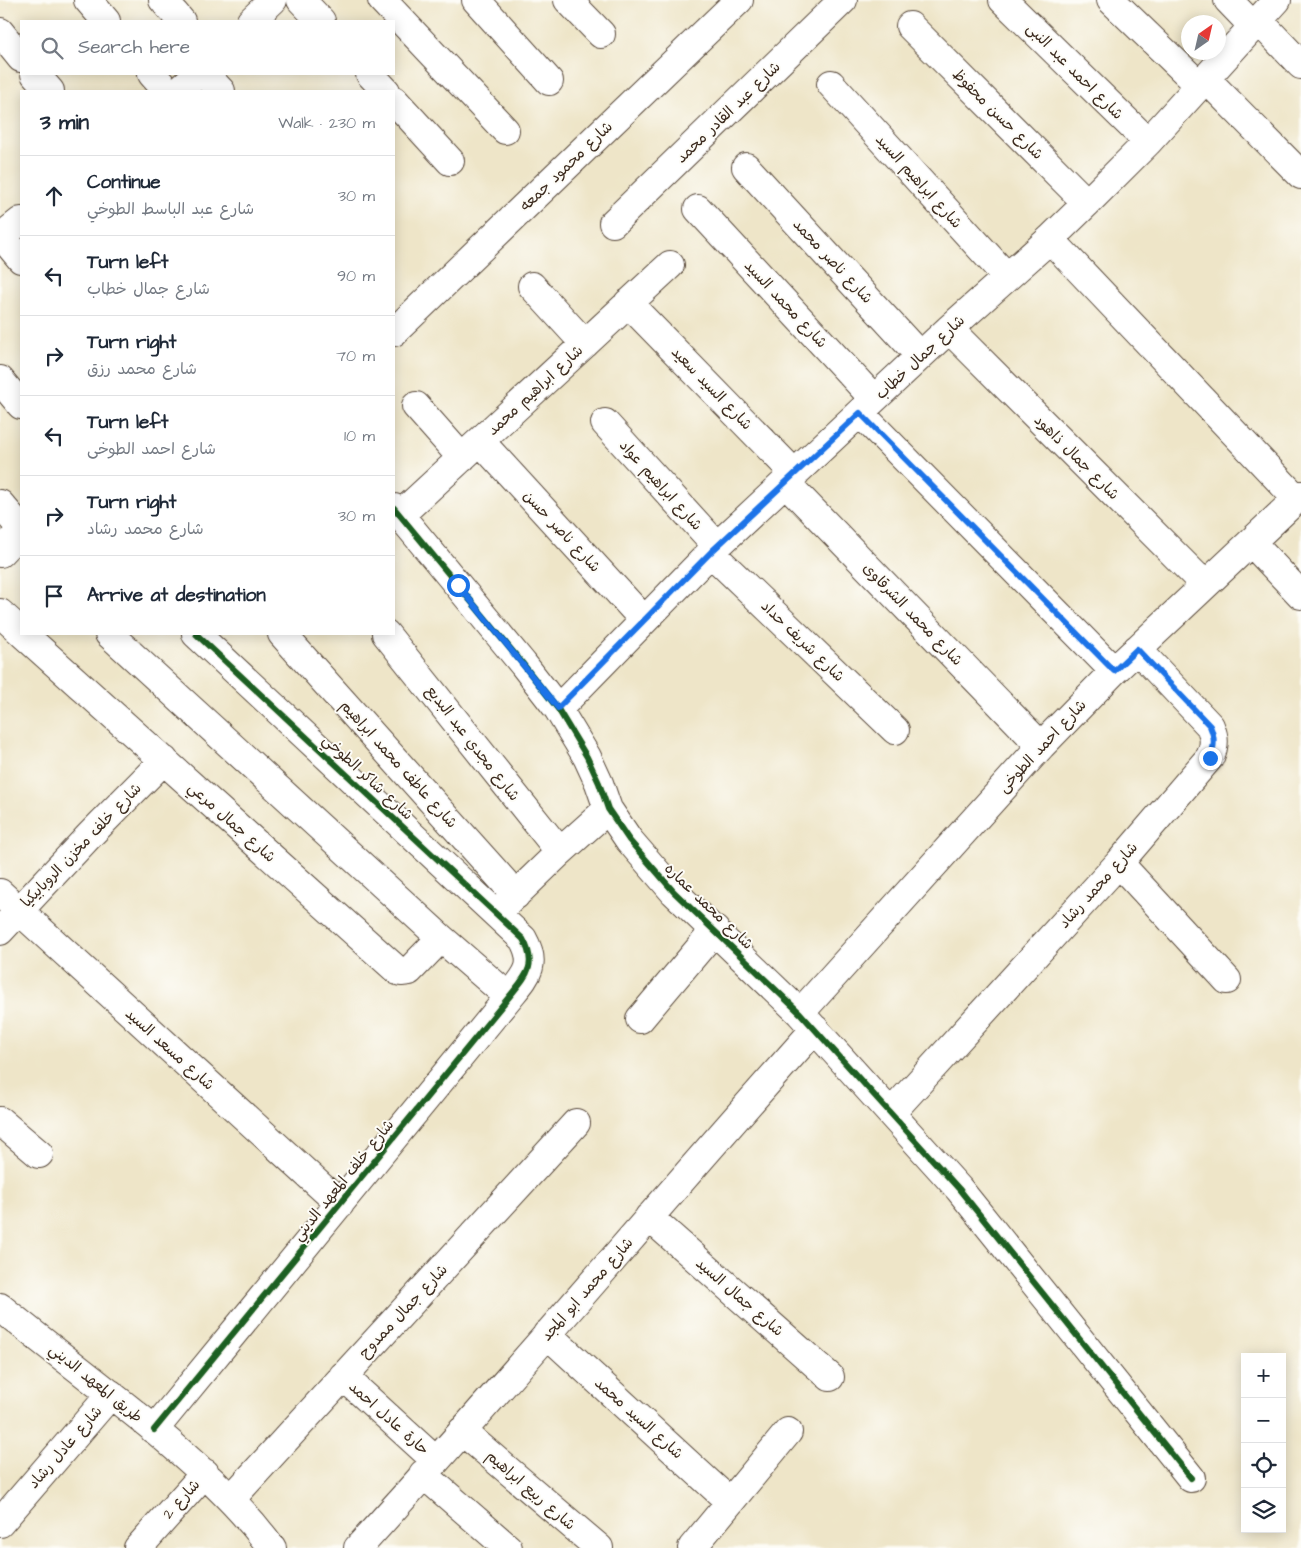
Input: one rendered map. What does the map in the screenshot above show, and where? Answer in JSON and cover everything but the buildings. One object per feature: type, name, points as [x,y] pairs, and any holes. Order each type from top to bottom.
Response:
[{"type":"street","points":[[88,0],[105,20]]},
{"type":"street","points":[[163,0],[180,20]]},
{"type":"street","points":[[301,0],[320,20]]},
{"type":"street","points":[[382,0],[505,130]]},
{"type":"street","points":[[476,0],[549,81]]},
{"type":"street","points":[[568,0],[601,34]]},
{"type":"street","name":"شارع محمود جمعه","points":[[395,331],[739,0]]},
{"type":"street","name":"شارع عبد القادر محمد","points":[[613,223],[843,0]]},
{"type":"street","name":"شارع احمد عبد النبى","points":[[1003,0],[1148,142]]},
{"type":"street","points":[[1111,0],[1301,175]]},
{"type":"street","points":[[1228,0],[1301,65]]},
{"type":"street","name":"شارع جمال خطاب","points":[[558,708],[714,550],[920,356],[1050,239],[1087,203],[1148,142],[1277,0]]},
{"type":"street","name":"شارع حسن محفوظ","points":[[910,26],[1087,203]]},
{"type":"street","points":[[0,32],[20,57]]},
{"type":"street","points":[[36,75],[49,90]]},
{"type":"street","points":[[153,75],[166,90]]},
{"type":"street","points":[[179,90],[197,75]]},
{"type":"street","points":[[206,75],[220,90]]},
{"type":"street","points":[[371,75],[385,90]]},
{"type":"street","name":"شارع ابراهيم السيد","points":[[831,84],[1007,277]]},
{"type":"street","points":[[395,101],[450,161]]},
{"type":"street","name":"شارع ناصر محمد","points":[[746,167],[920,356]]},
{"type":"street","name":"شارع محمد السيد","points":[[698,209],[867,406],[1114,671]]},
{"type":"street","points":[[8,231],[20,257]]},
{"type":"street","points":[[1050,239],[1299,497]]},
{"type":"street","name":"شارع ابراهيم محمد","points":[[397,512],[471,450],[670,265]]},
{"type":"street","points":[[532,286],[585,344]]},
{"type":"street","name":"شارع السيد سعيد","points":[[628,303],[790,478]]},
{"type":"street","name":"شارع جمال ذاهود","points":[[950,329],[1205,585]]},
{"type":"street","points":[[0,380],[20,403]]},
{"type":"street","name":"شارع ناصر حسن","points":[[416,406],[471,450],[644,620]]},
{"type":"street","name":"شارع ابراهيم عواد","points":[[605,423],[714,550]]},
{"type":"street","name":"شارع محمد الشرقاوى","points":[[790,478],[1041,746]]},
{"type":"street","name":"شارع احمد الطوخى","points":[[807,1021],[1041,746],[1114,671],[1299,497]]},
{"type":"street","points":[[0,504],[15,542]]},
{"type":"street","name":"شارع محمد عماره","points":[[397,512],[558,708],[587,757],[599,783],[608,810],[629,840],[674,892],[807,1021],[959,1189],[1191,1478]]},
{"type":"street","points":[[1251,542],[1301,595]]},
{"type":"street","name":"شارع شريف حداد","points":[[714,550],[895,730]]},
{"type":"street","name":"شارع جمال مرعي","points":[[0,613],[20,631]]},
{"type":"street","name":"شارع جمال مرعي","points":[[24,635],[398,971],[409,971],[441,938]]},
{"type":"street","points":[[110,635],[441,938],[509,997]]},
{"type":"street","name":"شارع شاكر الطوخي","points":[[197,635],[523,940]]},
{"type":"street","name":"شارع عاطف محمد ابراهيم","points":[[283,635],[516,895]]},
{"type":"street","name":"شارع مجدي عبد البديع","points":[[387,635],[560,852]]},
{"type":"street","name":"شارع محمد رشاد","points":[[891,1113],[1119,863],[1210,758],[1214,746],[1214,736],[1210,726],[1137,649]]},
{"type":"street","name":"شارع خلف مخزن الروبابيكيا","points":[[0,931],[9,902],[89,836],[164,760]]},
{"type":"street","points":[[496,914],[560,852],[608,810]]},
{"type":"street","points":[[1119,863],[1227,980]]},
{"type":"street","name":"شارع مسعد السيد","points":[[9,902],[340,1204]]},
{"type":"street","points":[[640,1019],[715,930]]},
{"type":"street","name":"شارع خلف المعهد الديني","points":[[154,1430],[524,978],[530,966],[530,952],[523,940]]},
{"type":"street","name":"شارع محمد ابو المجد","points":[[365,1546],[429,1467],[649,1217],[807,1021]]},
{"type":"street","points":[[0,1121],[39,1154]]},
{"type":"street","name":"شارع جمال ممدوح","points":[[231,1499],[576,1123]]},
{"type":"street","name":"شارع جمال السيد","points":[[649,1217],[830,1377]]},
{"type":"street","name":"طريق المعهد الديني","points":[[2,1311],[111,1394],[205,1473],[231,1499],[272,1548]]},
{"type":"street","name":"شارع السيد محمد","points":[[547,1334],[730,1502]]},
{"type":"street","name":"حارة عادل احمد","points":[[343,1376],[508,1548]]},
{"type":"street","name":"شارع عادل رشاد","points":[[0,1523],[111,1394]]},
{"type":"street","name":"شارع ربيع ابراهيم","points":[[462,1431],[599,1548]]},
{"type":"street","points":[[692,1548],[788,1432]]},
{"type":"street","name":"شارع 2","points":[[138,1548],[205,1473]]},
{"type":"cycle path","points":[[395,509],[558,709],[587,757],[608,809],[629,840],[674,892],[800,1013],[959,1189],[1191,1478]]},
{"type":"cycle path","points":[[154,1430],[515,990],[525,977],[530,964],[530,956],[523,939],[197,635]]},
{"type":"route","points":[[458,585],[558,708],[711,552],[860,413],[1114,671],[1137,649],[1210,726],[1214,736],[1214,746],[1210,758]]}]
